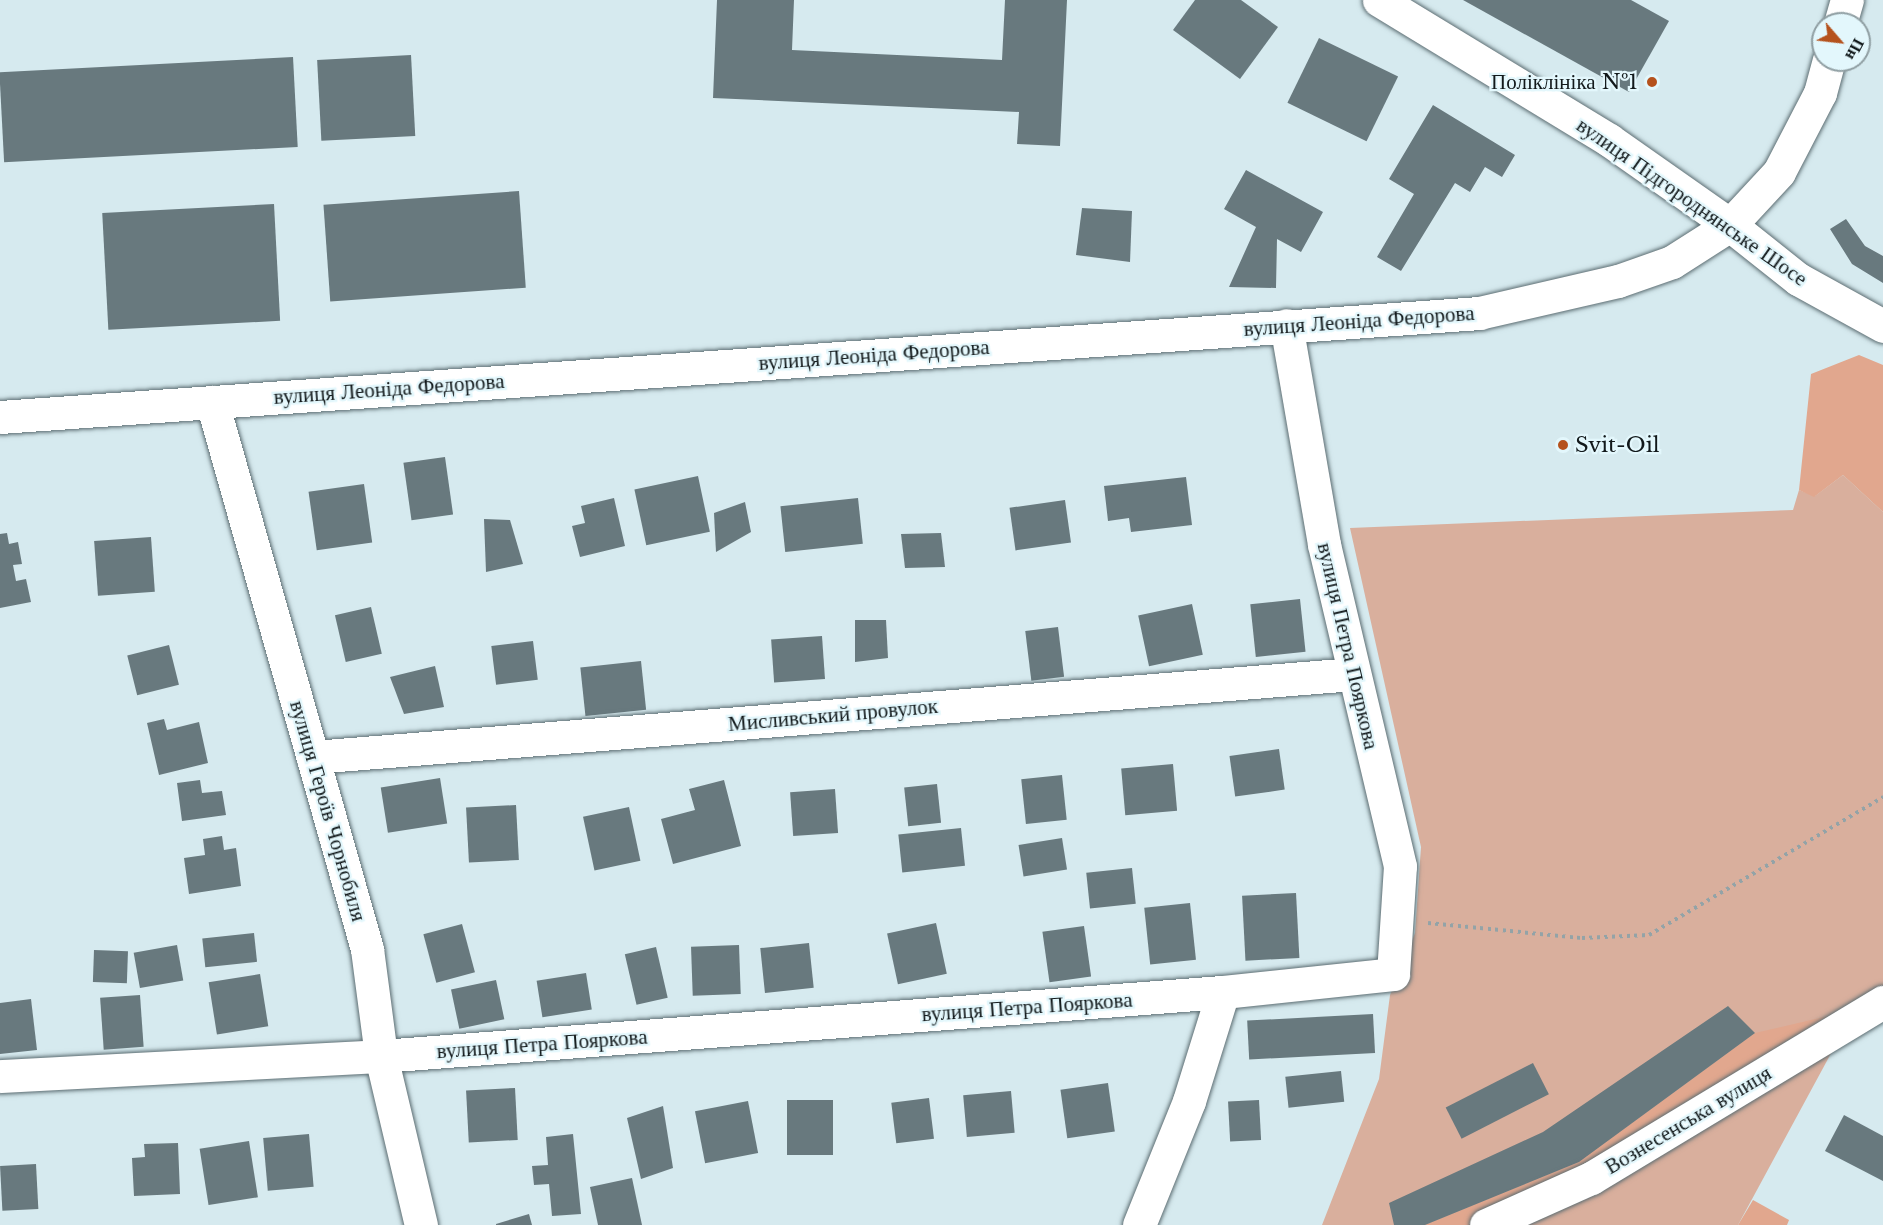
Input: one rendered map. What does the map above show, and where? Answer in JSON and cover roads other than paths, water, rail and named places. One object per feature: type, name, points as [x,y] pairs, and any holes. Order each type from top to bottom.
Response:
[{"type":"street","name":"вулиця Підгороднянське Шосе","points":[[1379,0],[1609,140],[1730,225],[1798,279],[1883,326]]},
{"type":"street","name":"вулиця Леоніда Федорова","points":[[0,417],[1479,313],[1549,299],[1672,262],[1730,225],[1779,172],[1820,93],[1826,72]]},
{"type":"street","name":"вулиця Петра Пояркова","points":[[0,1076],[381,1056],[1223,992],[1394,974],[1400,866],[1324,544],[1286,325]]},
{"type":"street","name":"вулиця Героїв Чорнобиля","points":[[212,402],[367,949],[381,1056],[421,1225]]},
{"type":"street","name":"Мисливський провулок","points":[[313,757],[1354,674]]},
{"type":"street","points":[[1139,1225],[1189,1101],[1223,992]]},
{"type":"street","name":"Вознесенська вулиця","points":[[1486,1225],[1591,1178],[1883,1002]]},
{"type":"place","name":"Поліклініка №1","points":[[1652,82]]},
{"type":"place","name":"Svit-Oil","points":[[1563,445]]}]
